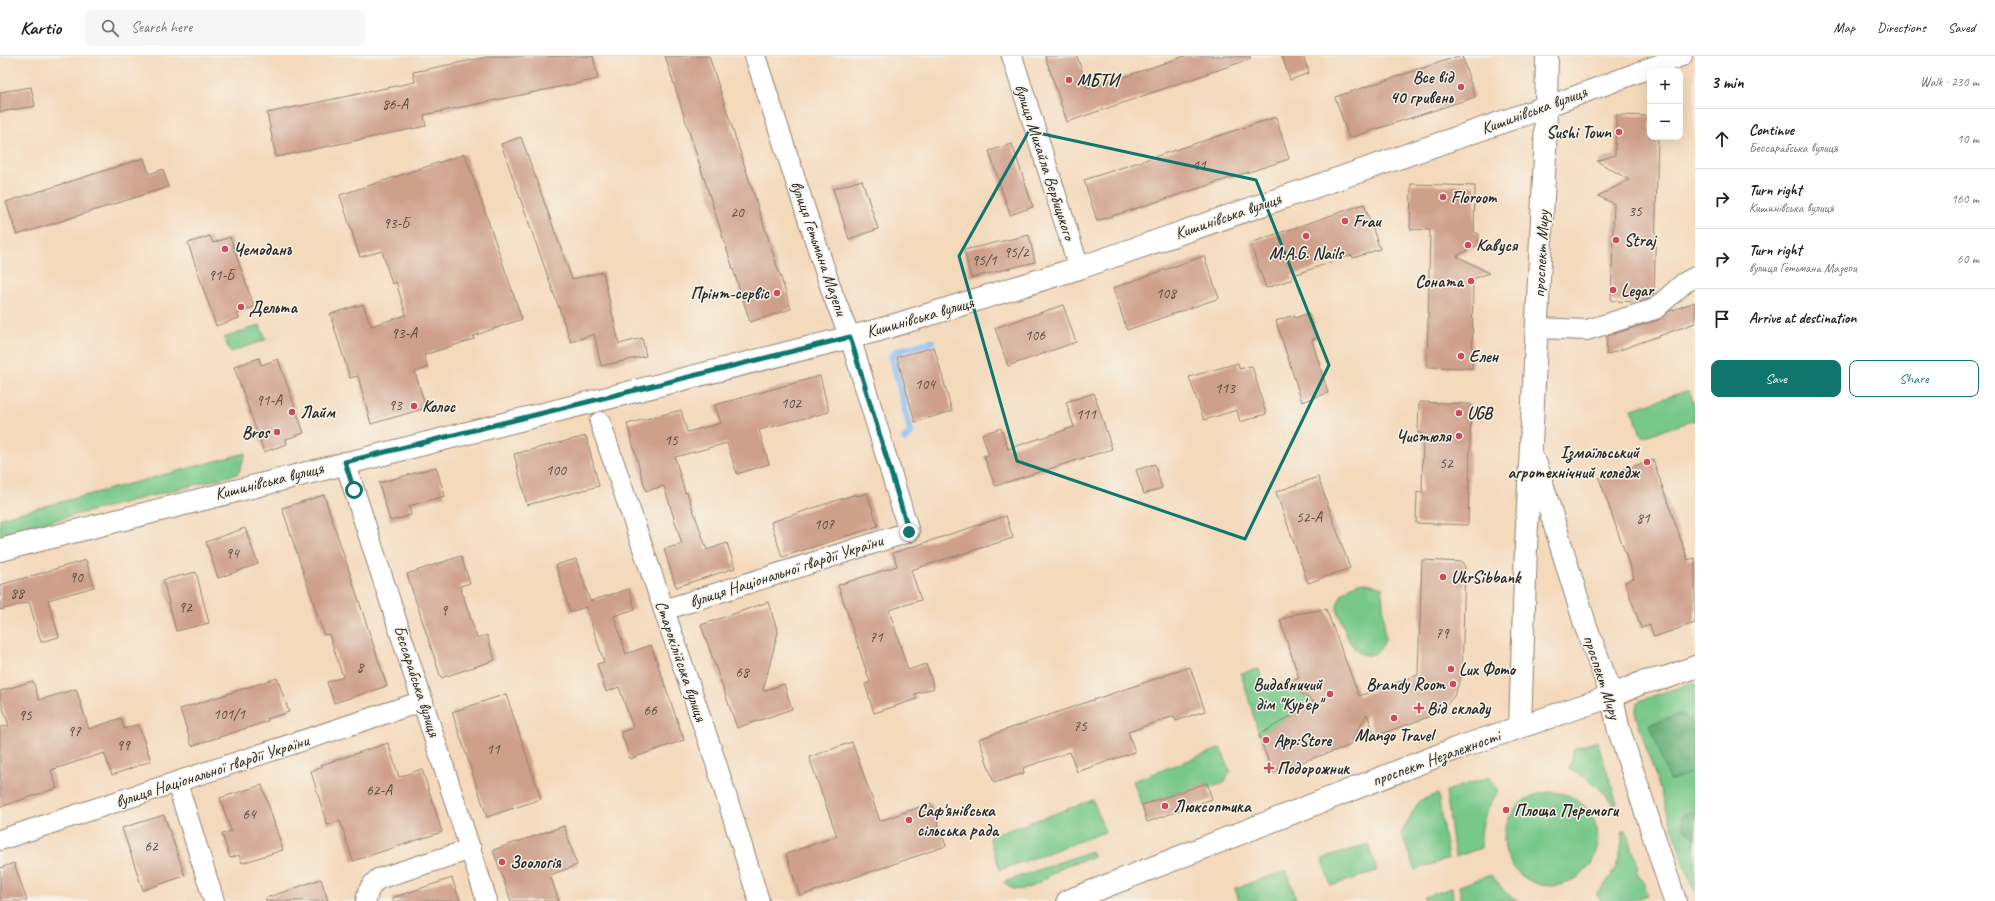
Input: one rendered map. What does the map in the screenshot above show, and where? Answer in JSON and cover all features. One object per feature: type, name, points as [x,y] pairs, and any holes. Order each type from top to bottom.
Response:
[{"type":"main road","name":"проспект Миру","points":[[1520,727],[1526,547],[1532,452],[1547,56]]},
{"type":"main road","name":"Кишинівська вулиця","points":[[0,550],[345,462],[850,337],[953,308],[1079,268],[1546,107]]},
{"type":"main road","name":"проспект Миру","points":[[1532,452],[1586,627],[1612,696],[1618,728],[1675,901]]},
{"type":"main road","name":"проспект Незалежності","points":[[1068,901],[1400,770],[1612,696],[1641,683],[1668,677],[1695,667]]},
{"type":"street","name":"вулиця Гетьмана Мазепи","points":[[755,56],[833,295],[850,337],[909,532]]},
{"type":"street","name":"вулиця Михайла Вербицького","points":[[1012,56],[1079,268]]},
{"type":"street","name":"Кишинівська вулиця","points":[[1546,107],[1682,56]]},
{"type":"street","points":[[1537,328],[1587,330],[1655,309],[1684,283],[1695,277]]},
{"type":"street","name":"Старокілійська вулиця","points":[[601,428],[716,763],[758,901]]},
{"type":"street","name":"Бессарабська вулиця","points":[[345,462],[488,901]]},
{"type":"street","name":"вулиця Національної гвардії України","points":[[664,610],[909,532]]},
{"type":"street","name":"вулиця Національної гвардії України","points":[[0,840],[176,784],[423,701]]},
{"type":"street","points":[[176,784],[214,901]]},
{"type":"street","points":[[366,901],[366,894],[371,885],[378,879],[471,849]]},
{"type":"highlighted area","points":[[1029,131],[1256,180],[1329,365],[1245,539],[1017,461],[959,256]]},
{"type":"green space","points":[[260,325],[266,340],[230,352],[224,338]]},
{"type":"green space","points":[[1689,390],[1695,407],[1695,420],[1642,437],[1632,409]]},
{"type":"green space","points":[[246,453],[238,474],[0,534],[0,518]]},
{"type":"green space","points":[[1363,582],[1382,587],[1385,641],[1378,650],[1369,655],[1356,651],[1344,630],[1337,609],[1339,599],[1345,591],[1353,585]]},
{"type":"green space","points":[[1259,669],[1265,689],[1293,681],[1296,690],[1314,702],[1259,735],[1241,673]]},
{"type":"green space","points":[[1695,682],[1695,892],[1691,884],[1636,717],[1636,712],[1637,706],[1641,700]]},
{"type":"green space","points":[[1680,714],[1695,723],[1695,772],[1669,781],[1650,724]]},
{"type":"green space","points":[[1597,741],[1617,803],[1613,804],[1604,792],[1589,779],[1569,770],[1574,749]]},
{"type":"green space","points":[[1221,748],[1230,772],[1224,783],[1209,788],[1207,783],[1142,805],[1133,781]]},
{"type":"green space","points":[[1490,777],[1499,791],[1490,804],[1484,818],[1481,832],[1481,848],[1455,857],[1446,791]]},
{"type":"green space","points":[[1551,792],[1569,795],[1584,806],[1595,821],[1598,839],[1595,857],[1584,872],[1569,883],[1551,886],[1533,883],[1518,872],[1507,857],[1504,839],[1507,821],[1518,806],[1533,795]]},
{"type":"green space","points":[[1438,794],[1448,859],[1415,870],[1401,833],[1419,801]]},
{"type":"green space","points":[[1093,800],[1105,832],[1000,870],[989,837]]},
{"type":"green space","points":[[1695,811],[1695,839],[1685,829],[1681,816]]},
{"type":"green space","points":[[1626,830],[1639,868],[1636,869],[1640,879],[1642,879],[1648,895],[1629,901],[1602,901],[1596,894],[1613,873],[1621,850],[1622,832]]},
{"type":"green space","points":[[1368,844],[1377,871],[1331,886],[1322,859]]},
{"type":"green space","points":[[1091,851],[1094,857],[1063,867],[1039,883],[1024,889],[1010,887],[1004,882]]},
{"type":"green space","points":[[1287,871],[1296,898],[1286,901],[1239,901],[1235,888]]},
{"type":"green space","points":[[1491,875],[1506,893],[1518,901],[1462,901],[1459,886]]},
{"type":"green space","points":[[1452,888],[1453,901],[1426,901],[1424,897]]},
{"type":"building","points":[[492,56],[593,56],[598,79],[424,115],[426,126],[276,157],[267,113],[415,82],[413,72]]},
{"type":"building","points":[[665,56],[709,56],[791,309],[750,322]]},
{"type":"building","name":"МБТИ","points":[[1045,56],[1077,56],[1088,89],[1185,56],[1250,56],[1250,59],[1067,122]]},
{"type":"building","points":[[1282,56],[1303,56],[1309,73],[1290,80]]},
{"type":"building","points":[[1462,56],[1475,97],[1349,138],[1335,97]]},
{"type":"building","points":[[31,87],[35,106],[0,112],[0,92]]},
{"type":"building","points":[[1616,115],[1647,116],[1647,140],[1658,140],[1654,294],[1649,299],[1639,302],[1611,301],[1614,204],[1598,196],[1629,180],[1597,161],[1615,155]]},
{"type":"building","points":[[1276,117],[1289,159],[1097,221],[1084,180]]},
{"type":"building","points":[[521,137],[572,279],[603,272],[619,344],[642,338],[646,356],[601,366],[594,334],[571,342],[501,144]]},
{"type":"building","points":[[1012,144],[1033,207],[1010,215],[989,151]]},
{"type":"building","points":[[465,154],[522,319],[473,336],[474,339],[424,355],[428,368],[415,372],[426,408],[371,424],[358,376],[350,378],[330,314],[363,304],[371,326],[406,315],[396,282],[392,284],[382,251],[360,257],[340,195]]},
{"type":"building","points":[[144,158],[149,174],[163,169],[168,187],[17,235],[6,202]]},
{"type":"building","points":[[862,180],[878,229],[849,239],[833,189]]},
{"type":"building","points":[[1411,184],[1475,186],[1474,232],[1479,234],[1478,245],[1457,256],[1489,273],[1473,279],[1472,368],[1427,367],[1430,230],[1410,229]]},
{"type":"building","points":[[1364,204],[1380,249],[1353,258],[1352,255],[1291,276],[1293,279],[1266,288],[1250,243]]},
{"type":"building","points":[[1029,235],[1035,262],[971,278],[964,250]]},
{"type":"building","points":[[210,236],[213,243],[230,237],[254,307],[237,313],[239,318],[216,326],[188,243]]},
{"type":"building","points":[[1204,256],[1219,298],[1127,330],[1113,288]]},
{"type":"building","points":[[1695,302],[1695,323],[1606,355],[1607,336],[1658,320],[1670,311]]},
{"type":"building","points":[[1063,305],[1076,342],[1008,366],[995,328]]},
{"type":"building","points":[[1309,313],[1317,338],[1312,340],[1328,393],[1302,402],[1276,321],[1294,315],[1295,318]]},
{"type":"building","points":[[934,347],[952,411],[915,422],[897,357]]},
{"type":"building","points":[[259,358],[261,365],[278,359],[304,433],[286,439],[287,444],[264,452],[234,367]]},
{"type":"building","points":[[1238,363],[1239,369],[1252,366],[1266,414],[1240,422],[1237,410],[1204,420],[1189,377]]},
{"type":"building","points":[[820,376],[829,412],[759,430],[769,464],[737,474],[727,443],[675,457],[685,493],[687,492],[707,550],[727,543],[735,568],[676,587],[664,549],[682,544],[664,486],[646,491],[627,424],[681,410],[687,432],[721,423],[715,405]]},
{"type":"building","points":[[1094,393],[1112,449],[995,486],[984,456],[989,455],[982,434],[1001,428],[1008,449],[1074,427],[1066,402]]},
{"type":"building","points":[[1419,402],[1471,404],[1468,525],[1416,523],[1417,492],[1422,493],[1423,434],[1418,433]]},
{"type":"building","points":[[586,436],[599,486],[527,505],[514,454]]},
{"type":"building","points":[[1653,460],[1688,560],[1695,558],[1695,623],[1654,637],[1650,625],[1641,628],[1625,582],[1634,578],[1599,478]]},
{"type":"building","points":[[1155,464],[1162,488],[1144,494],[1136,470]]},
{"type":"building","points":[[436,467],[445,496],[409,506],[411,515],[390,521],[379,483]]},
{"type":"building","points":[[1318,477],[1350,568],[1308,583],[1276,492]]},
{"type":"building","points":[[867,493],[878,526],[782,557],[771,522],[856,494],[857,496]]},
{"type":"building","points":[[324,495],[387,686],[334,703],[327,682],[343,677],[329,634],[324,635],[282,508]]},
{"type":"building","points":[[1006,516],[1013,538],[911,570],[921,600],[889,610],[908,670],[926,664],[934,688],[915,694],[917,699],[874,713],[865,684],[870,682],[838,585],[897,566],[893,553]]},
{"type":"building","points":[[245,528],[258,564],[218,578],[206,542]]},
{"type":"building","points":[[461,556],[470,583],[460,586],[477,638],[487,635],[495,660],[441,678],[407,574]]},
{"type":"building","points":[[576,559],[590,601],[629,589],[635,609],[614,616],[626,654],[651,645],[684,740],[630,759],[621,732],[633,728],[619,687],[606,692],[597,664],[604,662],[586,607],[570,612],[556,565]]},
{"type":"building","points":[[86,560],[94,587],[48,600],[59,637],[41,642],[29,602],[0,610],[0,585]]},
{"type":"building","points":[[1422,560],[1462,562],[1465,567],[1462,675],[1454,696],[1444,708],[1431,716],[1375,736],[1367,714],[1349,746],[1272,772],[1259,735],[1314,702],[1288,684],[1299,678],[1280,620],[1296,614],[1326,609],[1359,696],[1418,675]]},
{"type":"building","points":[[196,572],[209,623],[176,631],[163,580]]},
{"type":"building","points":[[768,602],[778,632],[763,691],[784,684],[792,709],[737,728],[701,625]]},
{"type":"building","points":[[1190,667],[1205,711],[1176,721],[1174,716],[1128,732],[1135,752],[1077,772],[1070,752],[1023,768],[1024,773],[994,783],[979,739]]},
{"type":"building","points":[[277,678],[289,712],[267,719],[268,721],[192,746],[180,709]]},
{"type":"building","points":[[33,681],[39,700],[76,689],[89,729],[121,718],[124,729],[138,724],[151,761],[112,775],[104,753],[51,770],[57,788],[0,807],[0,727],[9,726],[0,699],[0,691]]},
{"type":"building","points":[[506,694],[541,799],[487,817],[452,712]]},
{"type":"building","name":"Саф'янівська сільська рада","points":[[852,742],[880,821],[931,803],[946,846],[800,896],[786,854],[837,836],[809,757]]},
{"type":"building","points":[[388,743],[399,777],[422,769],[442,832],[353,861],[340,821],[327,825],[311,771],[322,767],[321,765]]},
{"type":"building","points":[[1207,783],[1212,799],[1147,822],[1142,805]]},
{"type":"building","points":[[262,785],[283,850],[242,863],[239,855],[230,858],[222,834],[231,831],[220,798]]},
{"type":"building","points":[[164,815],[185,876],[143,890],[122,828]]},
{"type":"building","points":[[564,826],[577,865],[550,875],[559,901],[511,901],[493,850]]},
{"type":"building","points":[[14,863],[27,901],[0,901],[0,868]]},
{"type":"building","points":[[452,878],[460,901],[393,901],[392,898]]},
{"type":"building","points":[[321,879],[328,901],[266,901],[266,898]]},
{"type":"waterway","points":[[905,439],[911,433],[892,356],[897,351],[932,342]]},
{"type":"place","name":"МБТИ","points":[[1069,80]]},
{"type":"place","name":"Все від 40 гривень","points":[[1461,87]]},
{"type":"place","name":"Sushi Town","points":[[1619,132]]},
{"type":"place","name":"Floroom","points":[[1443,197]]},
{"type":"place","name":"Frau","points":[[1345,221]]},
{"type":"place","name":"M.A.G. Nails","points":[[1306,236]]},
{"type":"place","name":"Straj","points":[[1616,240]]},
{"type":"place","name":"Кавуся","points":[[1468,245]]},
{"type":"place","name":"Чемоданъ","points":[[225,249]]},
{"type":"place","name":"Соната","points":[[1471,281]]},
{"type":"place","name":"Legar","points":[[1613,290]]},
{"type":"place","name":"Прінт-сервіс","points":[[777,293]]},
{"type":"place","name":"Дельта","points":[[241,307]]},
{"type":"place","name":"Елен","points":[[1461,356]]},
{"type":"place","name":"Колос","points":[[414,406]]},
{"type":"place","name":"Лайм","points":[[292,412]]},
{"type":"place","name":"UGB","points":[[1459,413]]},
{"type":"place","name":"Bros","points":[[277,432]]},
{"type":"place","name":"Чистюля","points":[[1459,436]]},
{"type":"place","name":"Ізмаїльський агротехнічний коледж","points":[[1647,462]]},
{"type":"place","name":"UkrSibbank","points":[[1443,577]]},
{"type":"place","name":"Lux Фото","points":[[1451,669]]},
{"type":"place","name":"Brandy Room","points":[[1453,684]]},
{"type":"place","name":"Видавничий дім \"Кур'єр\"","points":[[1330,694]]},
{"type":"place","name":"Від складу","points":[[1419,708]]},
{"type":"place","name":"Mango Travel","points":[[1394,718]]},
{"type":"place","name":"App:Store","points":[[1266,740]]},
{"type":"place","name":"Подорожник","points":[[1269,768]]},
{"type":"place","name":"Люксоптика","points":[[1165,806]]},
{"type":"place","name":"Площа Перемоги","points":[[1506,810]]},
{"type":"place","name":"Саф'янівська сільська рада","points":[[909,820]]},
{"type":"place","name":"Зоологія","points":[[502,862]]},
{"type":"route","points":[[354,490],[345,462],[505,424],[539,414],[850,337],[909,532]]}]
